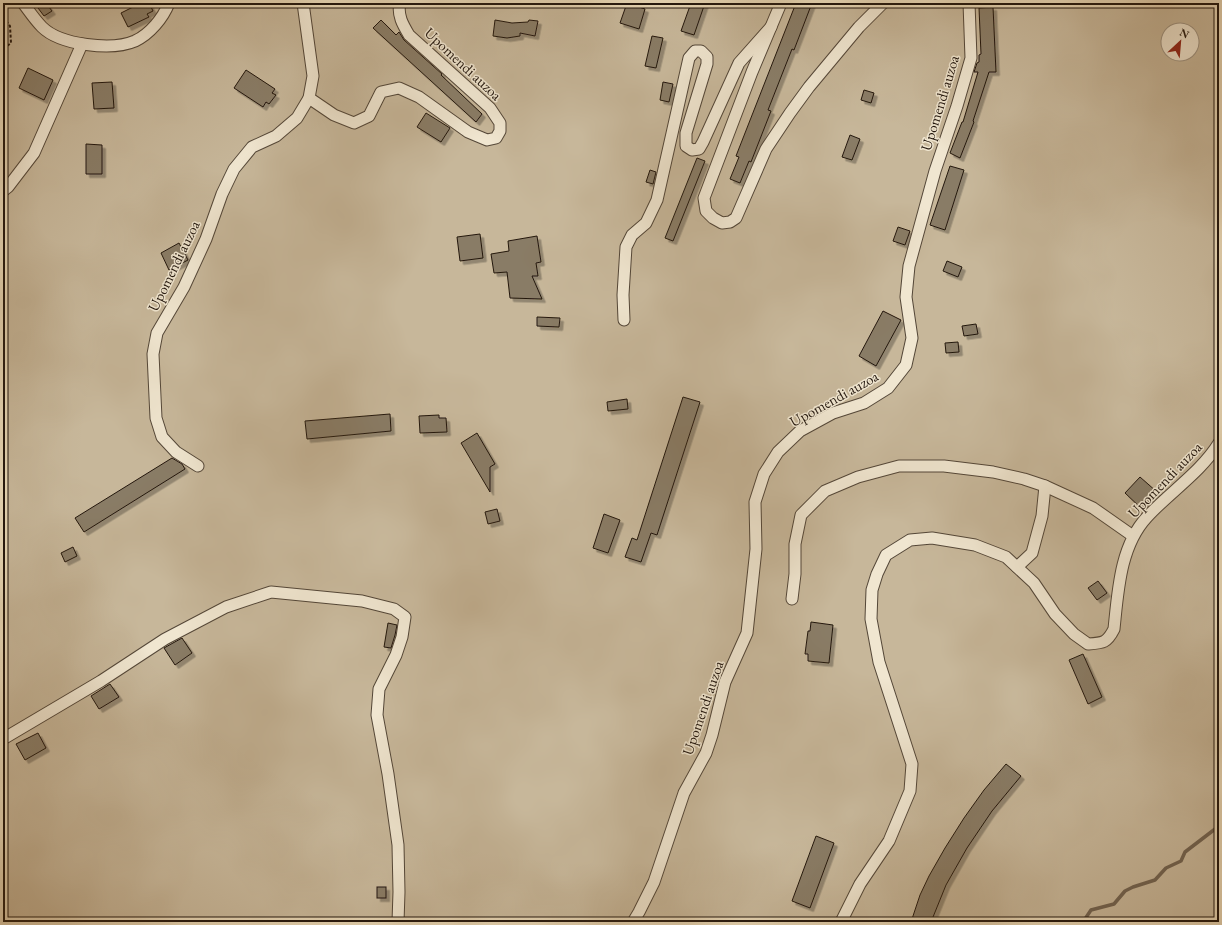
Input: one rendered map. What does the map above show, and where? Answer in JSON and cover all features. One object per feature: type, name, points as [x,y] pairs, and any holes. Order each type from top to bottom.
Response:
[{"type":"lane","points":[[23,3],[42,28],[62,38],[82,44],[110,47],[135,41],[153,28],[167,9],[169,3]]},
{"type":"lane","name":"Upomendi auzoa","points":[[198,466],[176,452],[162,437],[156,418],[153,354],[157,333],[184,286],[206,239],[222,194],[234,169],[252,147],[276,136],[297,118],[309,98],[312,76],[303,3]]},
{"type":"lane","name":"Upomendi auzoa","points":[[309,98],[334,115],[354,123],[369,116],[381,92],[399,88],[419,97],[468,132],[487,140],[496,138],[500,131],[500,123],[490,108],[410,35],[401,21],[399,7],[400,3]]},
{"type":"lane","points":[[781,3],[704,198],[706,211],[713,218],[722,223],[730,222],[736,218],[766,149],[809,87],[859,26],[883,3]]},
{"type":"lane","name":"Upomendi auzoa","points":[[632,922],[640,912],[654,882],[684,793],[706,753],[725,682],[746,633],[756,549],[755,502],[764,474],[778,452],[800,431],[833,413],[864,403],[888,388],[906,365],[912,338],[906,297],[909,266],[935,170],[957,106],[971,58],[969,3]]},
{"type":"lane","points":[[624,320],[623,295],[626,247],[632,235],[646,223],[657,200],[689,58],[695,51],[701,51],[707,57],[707,64],[686,134],[686,146],[692,150],[699,148],[703,142],[739,64],[771,27]]},
{"type":"lane","points":[[3,191],[8,187],[34,153],[82,44]]},
{"type":"lane","name":"Upomendi auzoa","points":[[840,922],[860,884],[889,841],[910,791],[912,764],[879,662],[871,620],[872,590],[886,555],[910,540],[932,538],[975,545],[1006,557],[1034,583],[1055,614],[1074,634],[1088,644],[1101,643],[1110,638],[1114,629],[1122,566],[1133,536],[1146,518],[1192,474],[1215,449],[1219,442]]},
{"type":"lane","points":[[792,599],[795,574],[795,544],[802,515],[825,491],[858,477],[899,466],[944,466],[993,472],[1045,486],[1092,508],[1133,536]]},
{"type":"lane","points":[[1017,567],[1032,553],[1042,516],[1045,486]]},
{"type":"lane","points":[[3,739],[101,681],[165,639],[226,607],[271,592],[362,602],[394,609],[405,617],[402,636],[396,655],[379,689],[377,715],[388,774],[398,845],[398,922]]},
{"type":"path","points":[[3,17],[10,26],[11,44],[3,49]]},
{"type":"shaded area","points":[[3,3],[1219,3],[1219,922],[3,922],[3,85],[5,61],[3,57]]},
{"type":"building","points":[[46,3],[52,11],[44,16],[38,8]]},
{"type":"building","points":[[141,3],[149,3],[153,11],[147,14],[149,17],[128,27],[121,13]]},
{"type":"building","points":[[627,3],[645,9],[639,29],[620,23]]},
{"type":"building","points":[[691,3],[705,3],[694,35],[681,31]]},
{"type":"building","points":[[796,3],[812,3],[794,50],[792,49],[768,110],[771,111],[751,162],[749,161],[740,183],[730,179],[739,157],[736,156]]},
{"type":"building","points":[[993,7],[996,72],[989,72],[973,121],[974,122],[960,158],[950,153],[963,122],[978,72],[974,72],[977,63],[979,62],[979,55],[981,54],[979,8]]},
{"type":"building","points":[[381,20],[396,35],[399,32],[404,40],[442,74],[441,75],[482,114],[476,122],[373,28]]},
{"type":"building","points":[[495,20],[512,23],[528,22],[529,20],[538,21],[535,36],[520,33],[520,36],[507,38],[493,36]]},
{"type":"building","points":[[652,36],[663,38],[656,68],[645,66]]},
{"type":"building","points":[[28,68],[53,80],[44,100],[19,88]]},
{"type":"building","points":[[246,70],[275,89],[272,93],[276,95],[269,104],[266,102],[263,107],[234,88]]},
{"type":"building","points":[[112,82],[114,108],[94,109],[92,83]]},
{"type":"building","points":[[663,82],[673,84],[669,102],[660,100]]},
{"type":"building","points":[[864,90],[874,93],[871,103],[861,100]]},
{"type":"building","points":[[426,113],[450,128],[441,142],[417,127]]},
{"type":"building","points":[[850,135],[860,139],[852,160],[842,157]]},
{"type":"building","points":[[86,144],[102,145],[102,174],[86,174]]},
{"type":"building","points":[[697,158],[705,161],[673,241],[665,238]]},
{"type":"building","points":[[950,166],[964,170],[945,230],[930,225]]},
{"type":"building","points":[[650,170],[656,172],[653,184],[646,182]]},
{"type":"building","points":[[898,227],[910,231],[905,245],[893,241]]},
{"type":"building","points":[[480,234],[483,258],[460,261],[457,237]]},
{"type":"building","points":[[537,236],[541,262],[536,263],[538,276],[532,276],[542,299],[510,298],[507,272],[494,273],[491,254],[509,251],[508,241]]},
{"type":"building","points":[[179,243],[188,260],[169,270],[161,253]]},
{"type":"building","points":[[947,261],[962,267],[958,277],[943,271]]},
{"type":"building","points":[[883,311],[901,320],[876,366],[859,356]]},
{"type":"building","points":[[537,317],[560,318],[559,327],[537,326]]},
{"type":"building","points":[[976,324],[978,334],[964,336],[962,326]]},
{"type":"building","points":[[958,342],[959,352],[946,353],[945,343]]},
{"type":"building","points":[[683,397],[700,402],[657,535],[651,533],[641,562],[625,557],[632,538],[637,540]]},
{"type":"building","points":[[627,399],[628,409],[608,411],[607,402]]},
{"type":"building","points":[[390,414],[391,431],[307,439],[305,421]]},
{"type":"building","points":[[439,415],[439,418],[446,418],[447,432],[420,433],[419,416]]},
{"type":"building","points":[[477,433],[495,464],[490,467],[490,492],[461,443]]},
{"type":"building","points":[[172,458],[182,464],[185,469],[84,532],[75,518]]},
{"type":"building","points":[[1140,477],[1157,492],[1142,509],[1125,493]]},
{"type":"building","points":[[497,509],[500,521],[488,524],[485,512]]},
{"type":"building","points":[[604,514],[620,520],[608,553],[593,548]]},
{"type":"building","points":[[73,547],[77,556],[65,562],[61,553]]},
{"type":"building","points":[[1098,581],[1107,593],[1097,600],[1088,588]]},
{"type":"building","points":[[811,622],[833,625],[829,663],[808,661],[808,654],[805,654],[808,631],[810,631]]},
{"type":"building","points":[[388,623],[397,625],[391,648],[384,647]]},
{"type":"building","points":[[182,638],[192,653],[175,665],[164,648]]},
{"type":"building","points":[[1083,654],[1102,697],[1088,704],[1069,660]]},
{"type":"building","points":[[110,684],[119,697],[99,709],[91,696]]},
{"type":"building","points":[[38,733],[46,748],[25,760],[16,744]]},
{"type":"building","points":[[1006,764],[1021,776],[992,811],[967,848],[946,885],[931,922],[911,922],[920,895],[945,848],[984,790]]},
{"type":"building","points":[[816,836],[834,843],[810,908],[792,901]]},
{"type":"building","points":[[377,887],[386,887],[386,898],[377,898]]},
{"type":"waterway","points":[[1083,922],[1091,910],[1114,904],[1125,891],[1155,880],[1166,868],[1181,861],[1185,852],[1219,826]]}]
